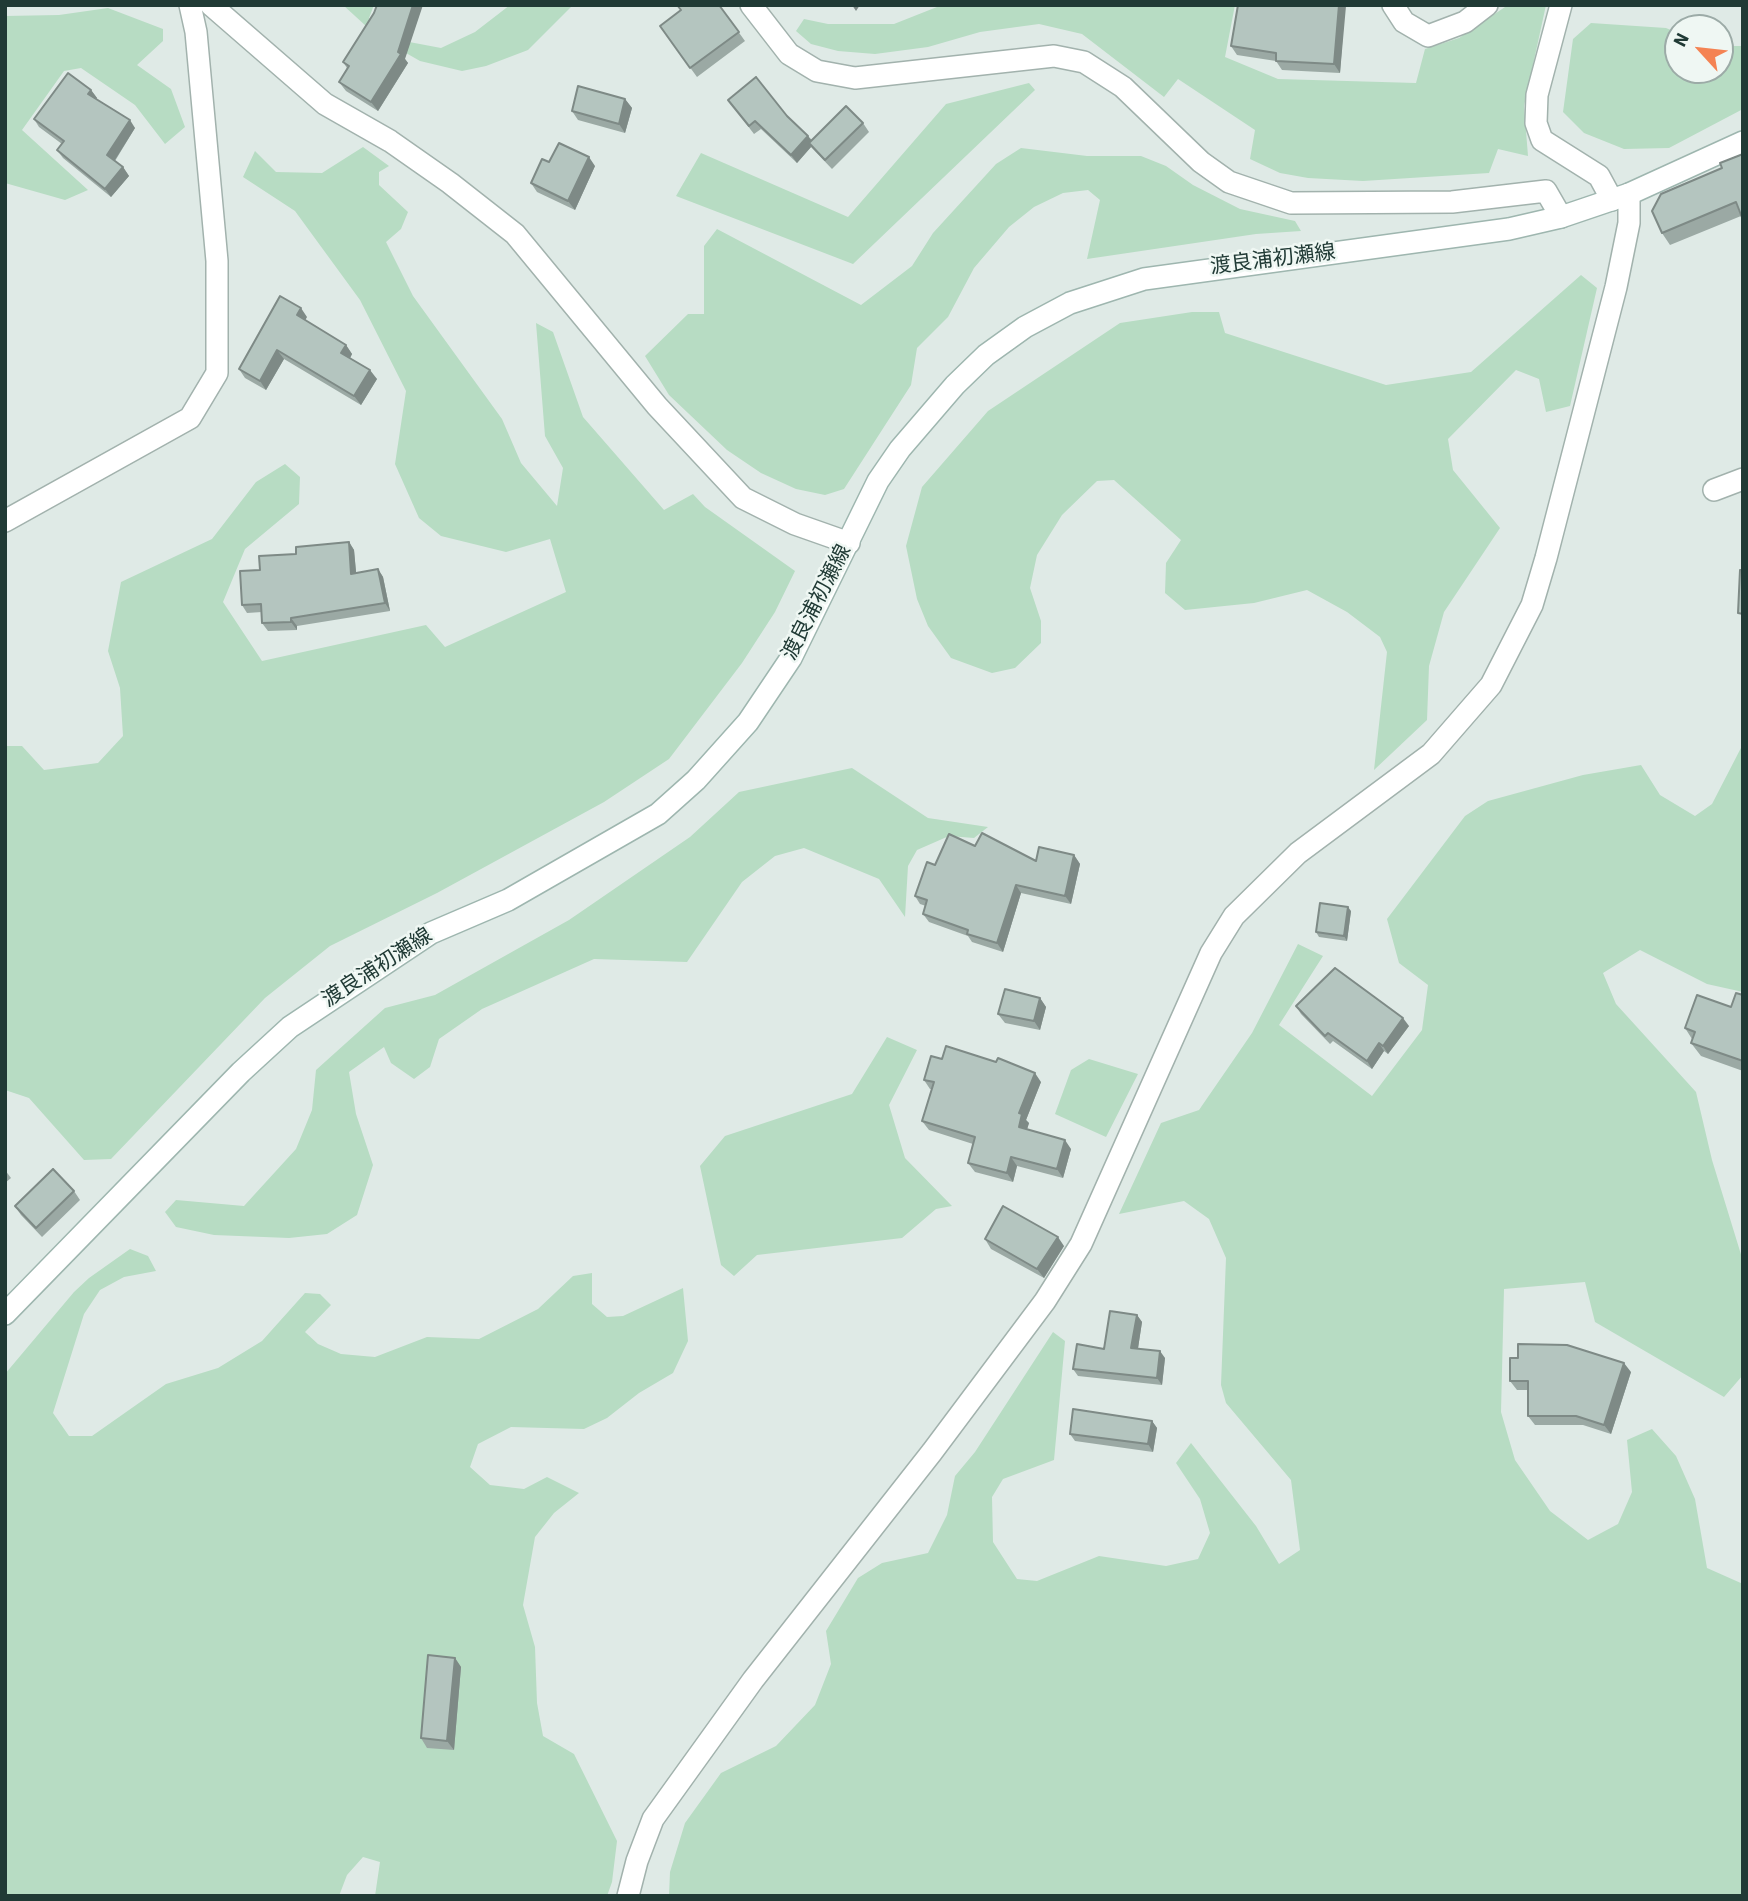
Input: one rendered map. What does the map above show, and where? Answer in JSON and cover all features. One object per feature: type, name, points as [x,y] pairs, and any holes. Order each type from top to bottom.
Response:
[{"type":"street","points":[[5,522],[190,418],[217,373],[218,261],[196,33],[190,5]]},
{"type":"street","points":[[211,5],[325,104],[390,141],[450,183],[515,234],[657,406],[743,498],[795,524],[849,543]]},
{"type":"street","points":[[751,5],[789,54],[817,71],[855,78],[1054,56],[1084,62],[1124,87],[1201,162],[1229,183],[1290,203],[1452,202],[1546,191],[1561,218]]},
{"type":"street","points":[[1393,5],[1404,22],[1428,36],[1465,22],[1487,5]]},
{"type":"street","points":[[628,1896],[637,1861],[653,1819],[753,1680],[932,1452],[1037,1312],[1081,1244],[1206,965],[1234,916],[1263,883],[1298,853],[1432,754],[1462,723],[1491,685],[1532,605],[1616,287],[1629,223],[1620,197],[1599,176],[1542,140],[1536,123],[1537,95],[1561,5]]},
{"type":"street","name":"渡良浦初瀬線","points":[[5,1314],[241,1072],[290,1027],[431,933],[508,900],[658,814],[696,780],[748,722],[791,658],[878,481],[900,449],[986,355],[1025,327],[1070,303],[1144,279],[1509,229],[1561,218],[1620,197],[1743,142]]},
{"type":"street","points":[[1714,490],[1743,479]]},
{"type":"green space","points":[[343,5],[374,5],[369,18],[404,41],[441,48],[475,32],[510,5],[573,5],[528,50],[486,66],[462,71],[420,61],[378,37]]},
{"type":"green space","points":[[942,5],[1235,5],[1225,57],[1278,79],[1416,83],[1425,49],[1459,38],[1508,5],[1546,5],[1524,106],[1528,156],[1498,149],[1489,173],[1363,181],[1308,178],[1280,173],[1250,159],[1255,130],[1178,79],[1164,97],[1082,34],[1039,24],[980,32],[928,47],[875,54],[838,51],[811,44],[796,31],[804,19],[828,24],[894,24]]},
{"type":"green space","points":[[108,8],[163,29],[163,41],[137,65],[171,89],[185,127],[165,144],[135,105],[81,68],[64,71],[22,130],[88,190],[65,200],[5,183],[5,16],[59,15]]},
{"type":"green space","points":[[1591,23],[1664,28],[1664,84],[1734,84],[1734,46],[1743,46],[1743,109],[1669,148],[1624,149],[1584,133],[1563,112],[1573,39]]},
{"type":"green space","points":[[1029,83],[1035,90],[853,264],[676,196],[701,153],[848,217],[946,104]]},
{"type":"green space","points":[[363,147],[389,166],[379,172],[379,185],[408,212],[401,229],[386,242],[413,296],[502,419],[521,463],[557,506],[563,468],[545,436],[536,323],[553,332],[583,417],[664,510],[693,494],[705,507],[795,571],[775,612],[742,663],[669,759],[604,802],[437,893],[330,946],[265,998],[111,1159],[84,1160],[29,1098],[5,1090],[5,746],[22,746],[44,770],[98,763],[123,736],[120,688],[108,651],[121,582],[212,539],[256,482],[285,464],[300,477],[299,504],[245,549],[223,602],[262,661],[426,625],[445,647],[566,592],[550,539],[506,552],[441,536],[419,518],[395,464],[406,391],[360,300],[295,211],[243,177],[255,151],[276,172],[322,173]]},
{"type":"green space","points":[[1021,148],[1087,156],[1141,156],[1166,166],[1193,185],[1240,209],[1295,221],[1301,231],[1256,234],[1087,259],[1100,200],[1088,190],[1063,193],[1034,207],[1009,227],[974,268],[948,317],[917,348],[911,385],[844,489],[825,495],[796,489],[761,473],[727,450],[669,395],[645,356],[688,314],[704,314],[704,246],[717,229],[861,305],[912,266],[933,233],[996,164]]},
{"type":"green space","points":[[1581,275],[1597,288],[1570,406],[1546,412],[1539,379],[1516,370],[1448,439],[1453,470],[1500,528],[1444,612],[1429,666],[1427,720],[1374,770],[1387,652],[1380,637],[1347,612],[1307,590],[1254,603],[1185,610],[1165,593],[1166,563],[1181,540],[1114,480],[1097,481],[1062,515],[1037,555],[1030,588],[1041,621],[1041,643],[1015,668],[992,673],[951,658],[928,626],[917,599],[906,546],[922,487],[988,411],[1120,323],[1192,312],[1219,312],[1225,333],[1386,385],[1471,372]]},
{"type":"green space","points":[[1743,744],[1743,992],[1707,984],[1640,950],[1603,973],[1616,1004],[1696,1092],[1712,1160],[1743,1261],[1743,1375],[1724,1397],[1595,1322],[1585,1282],[1504,1289],[1501,1412],[1515,1460],[1550,1511],[1588,1540],[1618,1524],[1632,1492],[1627,1440],[1652,1429],[1676,1456],[1695,1499],[1707,1568],[1743,1584],[1743,1896],[669,1896],[670,1872],[685,1823],[721,1773],[776,1746],[815,1705],[831,1664],[826,1631],[858,1578],[882,1563],[928,1553],[947,1515],[955,1476],[975,1452],[1053,1332],[1065,1341],[1054,1460],[1003,1479],[992,1497],[993,1542],[1017,1579],[1037,1581],[1099,1556],[1166,1566],[1198,1559],[1210,1533],[1200,1499],[1176,1463],[1191,1443],[1256,1526],[1279,1564],[1300,1550],[1291,1480],[1226,1403],[1221,1385],[1226,1258],[1209,1219],[1184,1201],[1119,1214],[1161,1123],[1199,1110],[1252,1033],[1298,944],[1323,956],[1279,1025],[1372,1096],[1422,1030],[1428,985],[1399,963],[1387,919],[1465,816],[1488,801],[1583,775],[1641,765],[1660,795],[1695,816],[1712,804]]},
{"type":"green space","points":[[852,768],[928,818],[988,827],[974,838],[949,836],[917,850],[908,866],[905,917],[879,879],[804,848],[775,856],[742,882],[687,962],[594,959],[482,1009],[439,1039],[430,1067],[414,1079],[391,1063],[384,1047],[349,1072],[356,1114],[373,1165],[357,1215],[327,1234],[289,1238],[214,1235],[176,1227],[165,1212],[176,1200],[244,1206],[296,1149],[312,1110],[316,1070],[385,1008],[435,995],[569,920],[690,837],[739,792]]},
{"type":"green space","points":[[887,1037],[917,1050],[889,1105],[905,1158],[952,1206],[936,1209],[902,1238],[757,1255],[734,1276],[721,1265],[700,1166],[725,1136],[852,1094]]},
{"type":"green space","points":[[1089,1059],[1138,1074],[1106,1137],[1055,1114],[1071,1070]]},
{"type":"green space","points":[[130,1249],[148,1256],[156,1271],[124,1277],[100,1290],[84,1314],[53,1413],[69,1436],[92,1436],[166,1384],[218,1368],[262,1341],[305,1293],[320,1294],[331,1305],[305,1332],[318,1344],[341,1354],[375,1357],[427,1337],[479,1339],[538,1309],[573,1276],[592,1273],[592,1304],[607,1317],[623,1316],[683,1288],[688,1341],[673,1373],[639,1393],[607,1418],[584,1429],[511,1427],[478,1444],[470,1467],[490,1485],[524,1489],[547,1477],[579,1493],[554,1513],[535,1537],[523,1605],[535,1647],[537,1703],[543,1736],[574,1754],[617,1841],[612,1882],[607,1896],[375,1896],[380,1862],[363,1857],[347,1875],[339,1896],[5,1896],[5,1374],[74,1292]]},
{"type":"building","points":[[377,5],[413,5],[398,52],[401,54],[371,102],[339,82],[349,66],[343,62]]},
{"type":"building","points":[[677,5],[719,5],[739,32],[690,68],[660,26],[681,10]]},
{"type":"building","points":[[1238,5],[1339,5],[1334,64],[1276,61],[1276,53],[1231,46]]},
{"type":"building","points":[[68,73],[91,90],[88,94],[130,120],[107,155],[123,167],[105,189],[57,150],[64,141],[34,119]]},
{"type":"building","points":[[756,77],[787,116],[808,136],[791,155],[755,121],[749,126],[728,100]]},
{"type":"building","points":[[578,86],[625,99],[619,124],[572,111]]},
{"type":"building","points":[[846,106],[863,123],[825,160],[809,143]]},
{"type":"building","points":[[559,143],[589,157],[568,201],[531,183],[542,159],[549,162]]},
{"type":"building","points":[[1743,154],[1743,220],[1736,202],[1662,233],[1652,211],[1661,194],[1722,168],[1720,163]]},
{"type":"building","points":[[280,296],[301,308],[297,315],[346,345],[341,353],[370,370],[354,396],[277,350],[260,381],[239,369]]},
{"type":"building","points":[[349,542],[351,574],[378,569],[385,603],[291,618],[291,622],[262,623],[261,604],[242,605],[240,571],[260,570],[259,556],[296,554],[296,547]]},
{"type":"building","points":[[1740,570],[1743,570],[1743,614],[1738,613]]},
{"type":"building","points":[[982,833],[1036,861],[1039,847],[1074,855],[1065,896],[1016,885],[997,943],[967,934],[968,930],[923,914],[927,900],[915,896],[927,862],[935,865],[949,834],[975,846]]},
{"type":"building","points":[[1320,903],[1348,907],[1344,936],[1316,932]]},
{"type":"building","points":[[1335,968],[1403,1018],[1383,1046],[1379,1043],[1367,1061],[1328,1033],[1325,1036],[1296,1006]]},
{"type":"building","points":[[1005,989],[1040,998],[1034,1021],[998,1014]]},
{"type":"building","points":[[1736,993],[1743,995],[1743,1061],[1691,1043],[1695,1032],[1685,1028],[1697,995],[1731,1007]]},
{"type":"building","points":[[946,1046],[996,1062],[998,1058],[1035,1073],[1019,1113],[1022,1114],[1019,1127],[1065,1140],[1057,1169],[1011,1157],[1007,1173],[968,1163],[975,1137],[922,1121],[934,1082],[924,1080],[931,1056],[942,1059]]},
{"type":"building","points":[[53,1169],[74,1191],[36,1228],[15,1206]]},
{"type":"building","points":[[1003,1206],[1058,1237],[1037,1269],[985,1239]]},
{"type":"building","points":[[1110,1311],[1137,1315],[1131,1348],[1160,1351],[1157,1378],[1073,1369],[1077,1344],[1104,1349]]},
{"type":"building","points":[[1518,1344],[1567,1345],[1624,1363],[1604,1425],[1576,1416],[1528,1416],[1528,1381],[1510,1381],[1510,1358],[1518,1358]]},
{"type":"building","points":[[1073,1409],[1152,1421],[1148,1444],[1070,1434]]},
{"type":"building","points":[[428,1655],[455,1658],[447,1741],[421,1738]]}]
